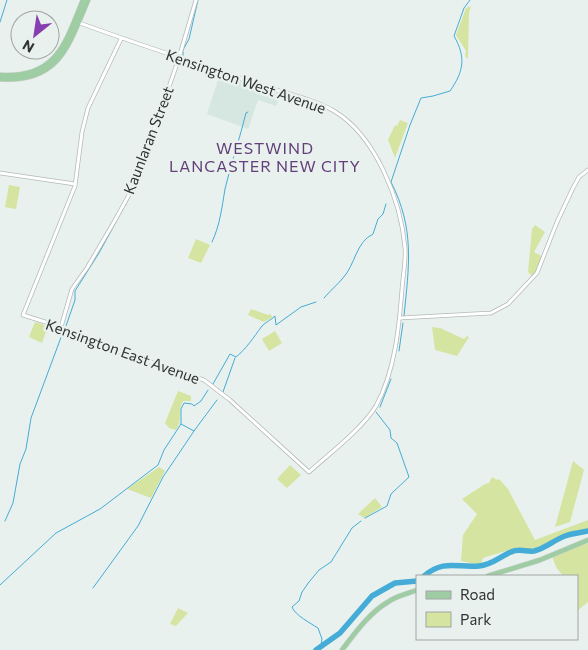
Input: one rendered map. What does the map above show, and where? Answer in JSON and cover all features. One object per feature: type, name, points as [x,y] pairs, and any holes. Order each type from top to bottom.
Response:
[{"type":"main road","points":[[76,22],[83,0]]},
{"type":"main road","points":[[0,77],[16,80],[32,78],[49,68],[62,54],[88,0]]},
{"type":"main road","points":[[491,575],[540,560],[588,540]]},
{"type":"main road","points":[[342,650],[362,625],[380,607],[416,590]]},
{"type":"street","name":"Kaunlaran Street","points":[[63,328],[72,289],[87,268],[134,184],[196,0]]},
{"type":"street","name":"Kensington West Avenue","points":[[76,22],[326,108],[342,117],[359,133],[369,145],[382,167],[401,224],[405,256],[400,318],[390,367],[375,406],[359,426],[309,472]]},
{"type":"street","points":[[0,173],[75,184],[86,116],[121,39]]},
{"type":"street","points":[[400,318],[491,312],[508,304],[537,273],[573,188],[579,177],[588,170]]},
{"type":"street","name":"Kensington East Avenue","points":[[75,184],[23,315],[63,328],[80,338],[204,380],[230,400],[309,472]]},
{"type":"shaded area","points":[[220,73],[281,95],[276,106],[258,100],[248,129],[207,114]]},
{"type":"green space","points":[[471,6],[469,13],[468,59],[465,56],[466,51],[456,35],[466,8]]},
{"type":"green space","points":[[400,120],[408,123],[395,158],[388,140],[395,125],[397,126]]},
{"type":"green space","points":[[9,185],[20,187],[16,209],[5,207]]},
{"type":"green space","points":[[535,225],[545,232],[534,252],[543,257],[532,276],[528,272],[532,229]]},
{"type":"green space","points":[[196,239],[210,245],[201,263],[188,258]]},
{"type":"green space","points":[[251,309],[270,314],[273,317],[264,322],[248,315]]},
{"type":"green space","points":[[35,322],[48,326],[42,343],[29,337]]},
{"type":"green space","points":[[432,327],[440,328],[464,339],[467,336],[469,337],[457,356],[435,350]]},
{"type":"green space","points":[[275,331],[282,343],[269,351],[262,339]]},
{"type":"green space","points":[[178,391],[191,396],[191,401],[183,401],[176,430],[169,428],[165,423]]},
{"type":"green space","points":[[573,461],[584,470],[570,522],[555,527]]},
{"type":"green space","points":[[290,465],[301,475],[287,488],[277,479]]},
{"type":"green space","points":[[159,467],[165,471],[151,498],[127,489]]},
{"type":"green space","points":[[492,477],[497,480],[499,479],[508,489],[535,540],[588,520],[588,529],[565,534],[532,549],[509,550],[483,558],[481,565],[461,561],[463,535],[477,514],[462,499],[489,483]]},
{"type":"green space","points":[[375,498],[382,507],[364,518],[358,514]]},
{"type":"green space","points":[[588,543],[588,602],[578,610],[578,575],[562,575],[556,567],[552,556]]},
{"type":"green space","points":[[178,608],[188,613],[176,626],[170,624]]},
{"type":"waterway","points":[[0,22],[7,0]]},
{"type":"waterway","points":[[183,56],[183,50],[189,39],[198,0]]},
{"type":"waterway","points":[[404,316],[408,264],[407,232],[399,199],[391,182],[421,98],[450,91],[455,84],[461,70],[462,57],[454,36],[464,8],[470,0]]},
{"type":"waterway","points":[[212,242],[219,223],[230,170],[246,113],[248,112]]},
{"type":"waterway","points":[[127,202],[131,194]]},
{"type":"waterway","points":[[324,298],[341,281],[363,242],[373,234],[386,204]]},
{"type":"waterway","points":[[66,326],[75,300],[75,291],[99,253],[123,209]]},
{"type":"waterway","points":[[213,384],[230,354],[236,357],[240,354],[264,325],[275,316],[276,325],[301,307],[316,302]]},
{"type":"waterway","points":[[399,351],[403,323]]},
{"type":"waterway","points":[[5,521],[13,503],[20,464],[26,449],[31,418],[63,332]]},
{"type":"waterway","points":[[223,392],[235,358]]},
{"type":"waterway","points":[[380,407],[391,379]]},
{"type":"waterway","points":[[0,585],[56,533],[100,509],[158,465],[164,450],[181,424],[181,409],[184,403],[194,406],[201,401],[208,390]]},
{"type":"waterway","points":[[181,424],[194,431],[217,400]]},
{"type":"waterway","points":[[365,518],[387,506],[391,494],[409,477],[397,443],[391,438],[390,430],[376,412]]},
{"type":"waterway","points":[[93,588],[138,526],[163,477],[194,431]]},
{"type":"waterway","points":[[321,645],[322,639],[318,628],[299,616],[292,607],[299,601],[302,592],[319,570],[331,562],[352,528],[361,521]]},
{"type":"waterway","points":[[425,575],[444,566],[484,565],[514,551],[534,551],[565,536],[588,531]]},
{"type":"waterway","points":[[316,650],[340,633],[372,596],[395,583],[416,581]]},
{"type":"district","name":"WESTWIND LANCASTER NEW CITY","points":[[265,156]]}]
